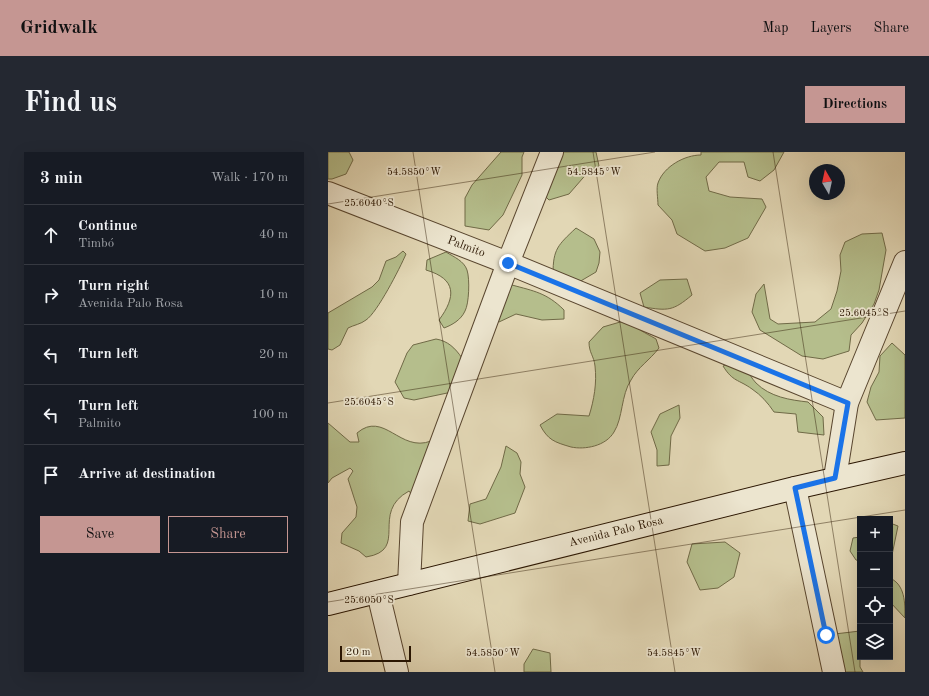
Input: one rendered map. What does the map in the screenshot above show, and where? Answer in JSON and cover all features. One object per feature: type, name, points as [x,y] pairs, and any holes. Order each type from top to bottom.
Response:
[{"type":"street","points":[[409,584],[412,522],[508,263],[552,152]]},
{"type":"street","name":"Palmito","points":[[328,193],[508,263],[848,403]]},
{"type":"street","points":[[835,478],[848,403],[905,262]]},
{"type":"street","name":"Avenida Palo Rosa","points":[[328,604],[378,593],[835,478],[905,463]]},
{"type":"street","points":[[795,488],[834,672]]},
{"type":"street","points":[[378,593],[397,672]]},
{"type":"green space","points":[[328,152],[349,152],[353,160],[346,174],[328,179]]},
{"type":"green space","points":[[501,152],[524,152],[522,157],[522,175],[503,215],[489,230],[465,226],[465,198],[472,185]]},
{"type":"green space","points":[[549,152],[596,152],[599,166],[589,171],[569,194],[549,200],[544,195]]},
{"type":"green space","points":[[701,152],[784,152],[774,170],[760,181],[748,177],[744,162],[719,162],[706,177],[709,191],[730,197],[762,199],[766,207],[748,238],[725,248],[705,251],[677,234],[672,220],[658,205],[657,191],[657,185],[665,171],[682,159],[701,155]]},
{"type":"green space","points":[[576,228],[594,239],[600,252],[596,272],[579,282],[553,274],[554,259],[558,248]]},
{"type":"green space","points":[[882,233],[886,250],[879,290],[874,304],[862,323],[851,335],[849,351],[823,359],[802,356],[760,330],[752,312],[756,294],[764,284],[770,319],[778,324],[815,322],[831,309],[837,291],[841,271],[840,255],[845,242],[862,234]]},
{"type":"green space","points":[[403,251],[406,254],[403,261],[388,290],[371,316],[348,328],[340,345],[332,350],[328,349],[328,313],[372,287],[379,280],[386,261],[396,257]]},
{"type":"green space","points":[[446,252],[466,267],[469,279],[469,291],[466,308],[461,317],[456,322],[444,328],[439,320],[445,312],[451,296],[450,290],[444,278],[426,270],[427,260]]},
{"type":"green space","points":[[687,279],[692,295],[680,304],[675,307],[665,309],[644,307],[640,293],[660,280]]},
{"type":"green space","points":[[512,285],[546,296],[564,310],[564,319],[542,320],[516,314],[499,322],[481,305],[496,289]]},
{"type":"green space","points":[[627,320],[638,329],[656,339],[659,348],[637,371],[628,386],[625,392],[619,420],[614,432],[601,444],[582,448],[571,447],[552,440],[540,425],[557,414],[589,416],[594,398],[596,372],[589,342],[603,327]]},
{"type":"green space","points":[[436,339],[444,341],[451,346],[462,358],[452,392],[414,400],[404,398],[395,382],[407,353],[413,345]]},
{"type":"green space","points":[[892,343],[905,355],[905,418],[876,420],[867,402],[871,387],[879,372],[880,356]]},
{"type":"green space","points":[[735,361],[743,366],[756,383],[768,392],[787,399],[808,402],[823,417],[824,435],[798,432],[796,414],[774,412],[767,402],[758,394],[730,375],[723,366]]},
{"type":"green space","points":[[679,405],[680,418],[671,436],[669,465],[657,466],[657,450],[651,432],[660,414]]},
{"type":"green space","points":[[328,423],[350,442],[359,442],[357,433],[367,427],[376,426],[410,442],[420,443],[431,441],[439,465],[440,478],[438,483],[430,491],[415,499],[409,491],[397,500],[389,520],[386,547],[379,553],[366,557],[359,551],[341,543],[342,533],[356,517],[357,507],[348,479],[353,471],[350,468],[332,478],[328,483]]},
{"type":"green space","points":[[506,446],[517,453],[521,462],[520,474],[525,487],[515,513],[480,524],[468,521],[470,504],[486,499],[501,467]]},
{"type":"green space","points":[[893,524],[898,526],[893,550]]},
{"type":"green space","points":[[857,537],[857,560],[850,551],[853,538]]},
{"type":"green space","points":[[725,542],[740,553],[734,577],[718,588],[700,590],[687,562],[692,544]]},
{"type":"green space","points":[[893,580],[899,585],[903,595],[905,618],[893,605]]},
{"type":"green space","points":[[857,631],[857,660],[860,660],[860,667],[863,672],[824,672],[826,635]]},
{"type":"green space","points":[[533,649],[550,653],[551,672],[524,672],[524,664]]},
{"type":"route","points":[[508,263],[848,403],[835,478],[795,488],[826,635]]}]
